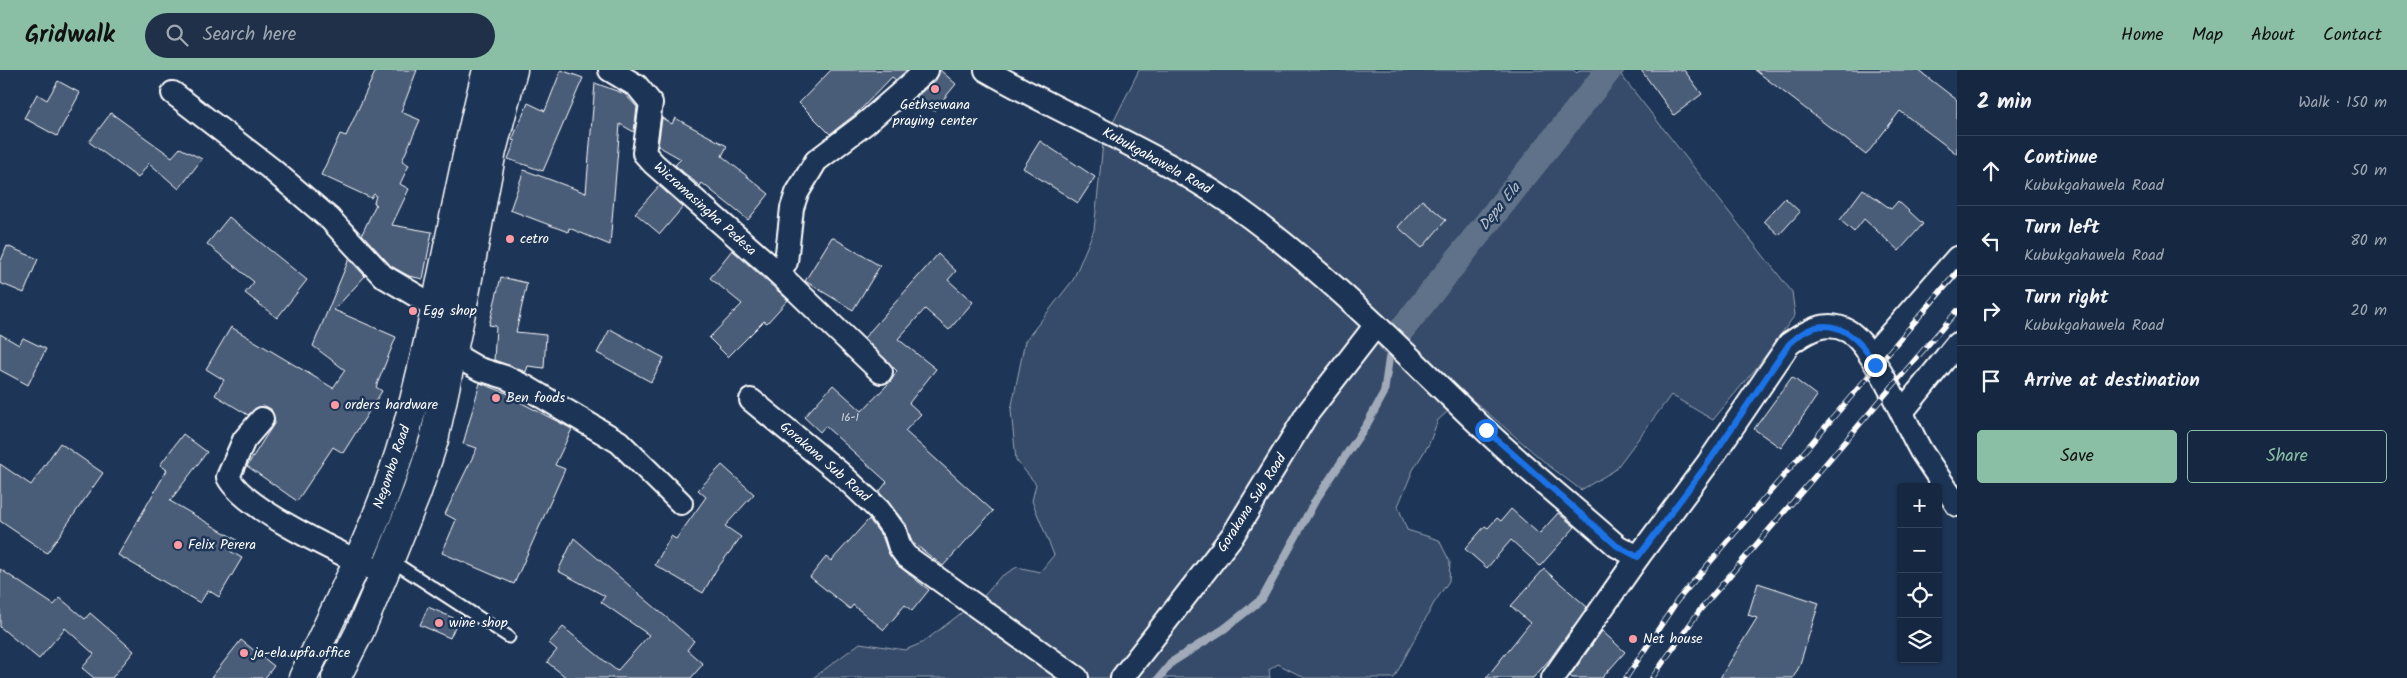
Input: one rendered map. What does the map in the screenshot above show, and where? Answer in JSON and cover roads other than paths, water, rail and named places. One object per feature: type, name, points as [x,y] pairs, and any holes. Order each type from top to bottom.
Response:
[{"type":"highway","name":"Negombo Road","points":[[303,678],[359,562],[406,432],[469,139],[487,70]]},
{"type":"highway","points":[[336,678],[359,633],[387,566],[417,492],[434,440],[453,354],[492,150],[513,70]]},
{"type":"street","name":"Wicramasingha Pedesa","points":[[610,70],[637,86],[651,103],[644,153],[777,272],[881,372]]},
{"type":"street","points":[[777,272],[786,262],[792,208],[797,193],[816,161],[866,124],[927,70]]},
{"type":"street","name":"Kubukgahawela Road","points":[[999,73],[1038,100],[1194,177],[1251,218],[1311,266],[1414,359],[1486,430],[1617,546],[1638,557]]},
{"type":"street","points":[[173,93],[270,168],[330,219],[383,276],[434,306]]},
{"type":"street","points":[[1871,356],[1957,258]]},
{"type":"street","points":[[1554,678],[1638,557],[1708,463],[1789,344],[1808,330],[1829,325],[1849,332],[1871,356],[1902,412],[1920,450],[1957,505]]},
{"type":"street","name":"Gorakana Sub Road","points":[[1122,678],[1233,535],[1307,414],[1380,328]]},
{"type":"street","points":[[1902,412],[1957,344]]},
{"type":"street","points":[[453,354],[479,369],[505,377],[526,387],[619,442],[681,503]]},
{"type":"street","name":"Gorakana Sub Road","points":[[751,400],[840,473],[879,510],[895,532],[900,548],[906,556],[1077,678]]},
{"type":"street","points":[[262,419],[244,440],[228,477],[233,488],[266,513],[359,562],[387,566]]},
{"type":"lane","points":[[387,566],[509,637]]},
{"type":"waterway","name":"Depa Ela","points":[[1391,343],[1609,70]]},
{"type":"waterway","points":[[1159,678],[1172,662],[1224,629],[1262,599],[1315,501],[1367,424],[1384,393],[1391,345]]},
{"type":"railway","points":[[1626,678],[1677,601],[1957,272]]},
{"type":"railway","points":[[1652,678],[1700,610],[1957,311]]},
{"type":"place","name":"Gethsewana praying center","points":[[935,89]]},
{"type":"place","name":"cetro","points":[[510,239]]},
{"type":"place","name":"Egg shop","points":[[413,311]]},
{"type":"place","name":"Ben foods","points":[[496,398]]},
{"type":"place","name":"orders hardware","points":[[335,405]]},
{"type":"place","name":"Felix Perera","points":[[178,545]]},
{"type":"place","name":"wine shop","points":[[439,623]]},
{"type":"place","name":"Net house","points":[[1633,639]]},
{"type":"place","name":"ja-ela.upfa.office","points":[[244,653]]}]
